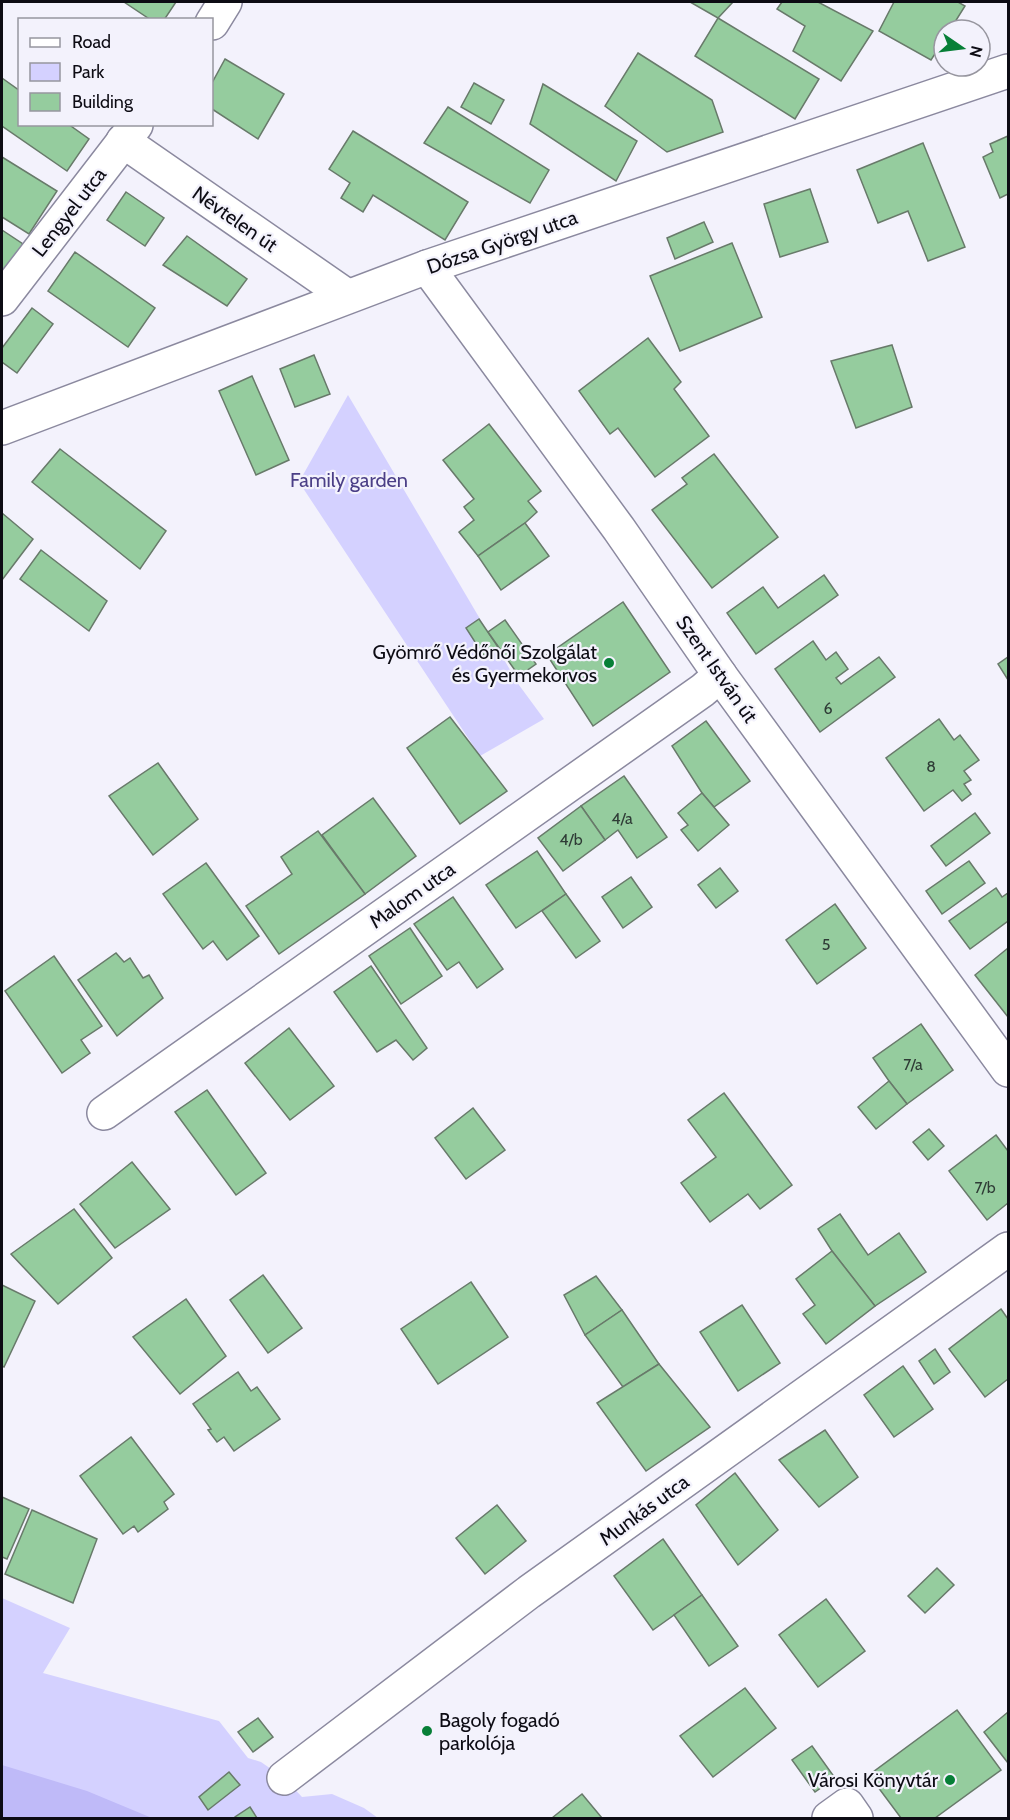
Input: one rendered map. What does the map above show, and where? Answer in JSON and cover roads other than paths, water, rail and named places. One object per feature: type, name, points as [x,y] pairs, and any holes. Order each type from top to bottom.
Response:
[{"type":"street","points":[[213,21],[225,2]]},
{"type":"street","name":"Dózsa György utca","points":[[2,428],[427,267],[1008,70]]},
{"type":"street","name":"Névtelen út","points":[[130,133],[347,296]]},
{"type":"street","name":"Lengyel utca","points":[[2,299],[130,133]]},
{"type":"street","name":"Szent István út","points":[[427,267],[1008,1070]]},
{"type":"street","name":"Malom utca","points":[[104,1113],[703,690],[720,675]]},
{"type":"street","name":"Munkás utca","points":[[284,1778],[529,1592],[1008,1249]]},
{"type":"place","name":"Gyömrő Védőnői Szolgálat és Gyermekorvos","points":[[609,663]]},
{"type":"place","name":"Bagoly fogadó parkolója","points":[[427,1731]]},
{"type":"place","name":"Városi Könyvtár","points":[[950,1780]]},
{"type":"park label","name":"Family garden","points":[[349,480]]}]
